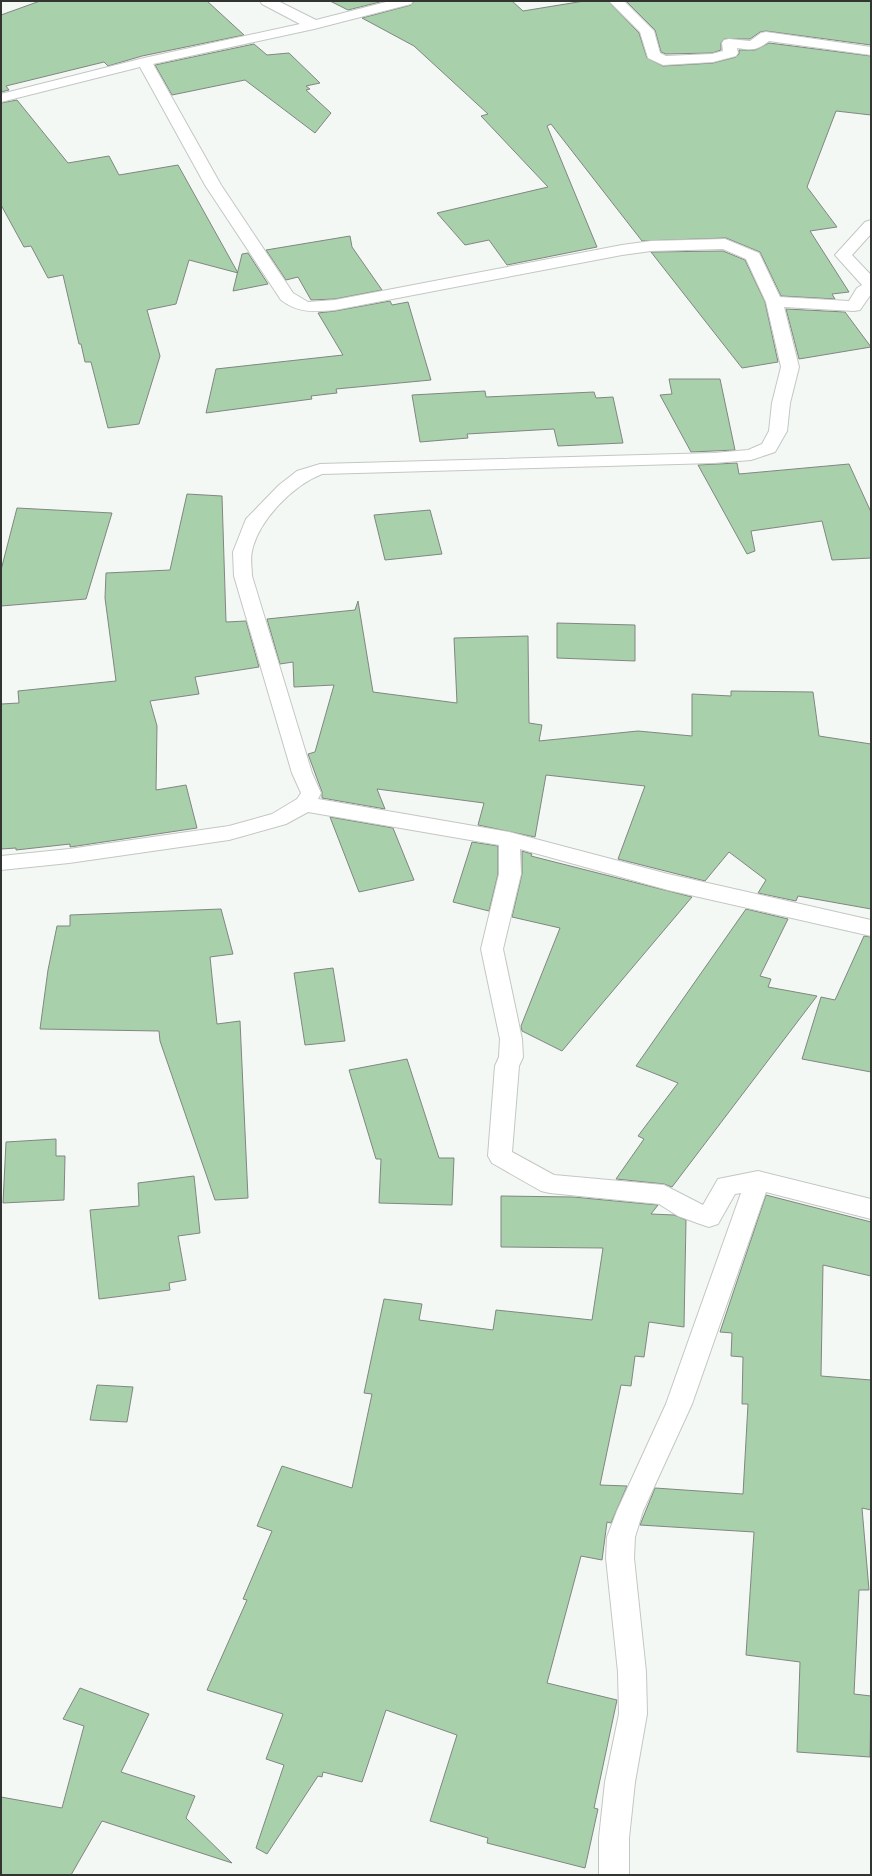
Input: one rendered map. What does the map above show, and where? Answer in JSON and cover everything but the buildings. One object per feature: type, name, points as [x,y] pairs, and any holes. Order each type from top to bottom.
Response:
[{"type":"street","points":[[267,1],[314,25]]},
{"type":"street","points":[[1,98],[144,62],[314,25],[406,1]]},
{"type":"street","points":[[616,1],[647,31],[653,55],[663,61],[713,58],[731,53],[729,43],[753,46],[766,36],[871,51]]},
{"type":"street","points":[[1,863],[69,856],[229,833],[279,819],[305,804],[311,793],[302,773],[243,576],[242,552],[253,523],[285,489],[303,475],[320,469],[714,458],[751,455],[769,448],[778,431],[781,404],[790,367],[774,302],[753,256],[725,244],[651,246],[622,250],[335,305],[312,307],[296,304],[287,296],[213,185],[144,62]]},
{"type":"street","points":[[774,302],[854,306],[863,292],[871,286],[843,255],[871,225]]},
{"type":"street","points":[[305,804],[509,839],[668,882],[871,928]]},
{"type":"street","points":[[509,839],[510,874],[492,949],[510,1039],[511,1057],[507,1066],[500,1156],[550,1184],[664,1195],[687,1209],[709,1217],[727,1186],[758,1180],[871,1209]]},
{"type":"street","points":[[614,1875],[614,1838],[620,1782],[633,1714],[632,1672],[620,1558],[621,1537],[630,1511],[679,1404],[758,1180]]}]
